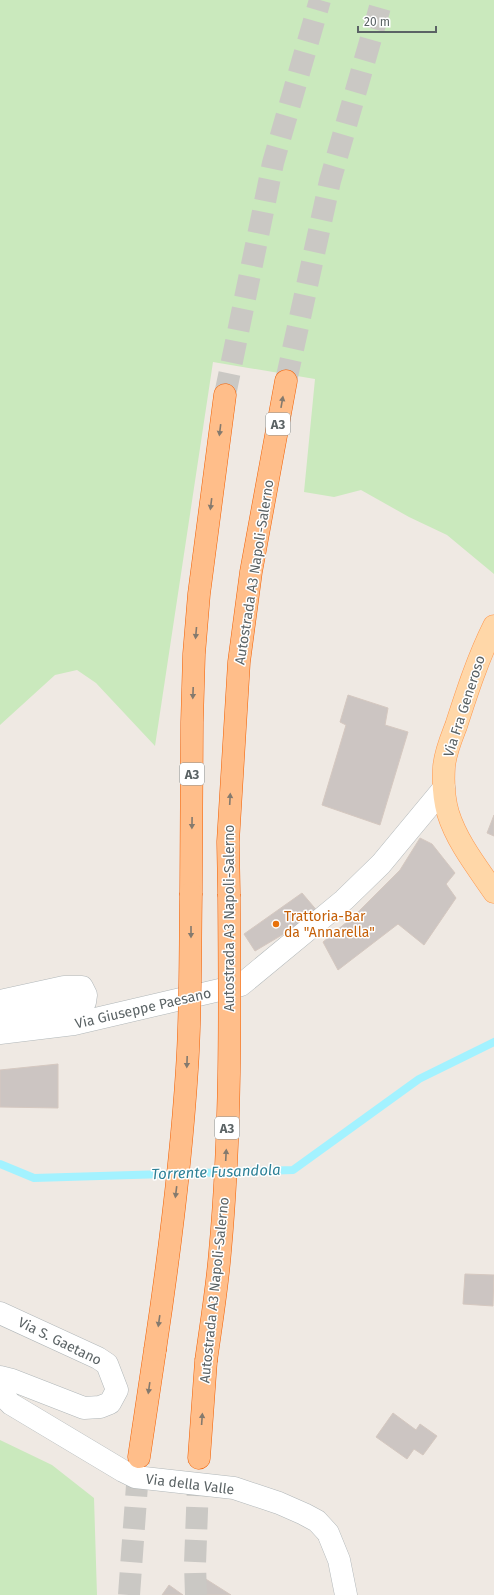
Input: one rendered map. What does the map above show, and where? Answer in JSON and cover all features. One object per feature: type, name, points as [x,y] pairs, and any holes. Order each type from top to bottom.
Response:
[{"type":"highway","name":"Autostrada A3 Napoli-Salerno","points":[[199,1458],[206,1361],[220,1252],[227,1153],[229,1063],[228,842],[239,662],[251,572],[286,381]]},
{"type":"highway","name":"A3","points":[[139,1457],[168,1260],[181,1154],[187,1069],[190,976],[194,654],[225,395]]},
{"type":"main road","name":"Via Fra Generoso","points":[[494,626],[488,650],[448,747],[444,766],[444,788],[448,812],[459,839],[494,892]]},
{"type":"street","name":"Via Giuseppe Paesano","points":[[0,1034],[74,1024],[241,985],[344,900],[382,864],[444,788]]},
{"type":"street","points":[[0,1001],[64,987],[82,987],[86,995],[85,1002],[72,1007],[45,1012],[0,1016]]},
{"type":"street","name":"Via S. Gaetano","points":[[0,1313],[98,1358],[107,1364],[116,1390],[110,1403],[100,1407],[84,1408],[12,1380],[0,1377]]},
{"type":"street","name":"Via della Valle","points":[[0,1393],[11,1404],[135,1477],[234,1488],[279,1504],[317,1521],[328,1533],[335,1548],[346,1595]]},
{"type":"green space","points":[[0,0],[494,0],[494,574],[447,535],[409,517],[361,490],[334,497],[304,492],[315,379],[213,362],[155,746],[96,683],[77,670],[55,675],[0,725]]},
{"type":"green space","points":[[0,1440],[52,1465],[94,1498],[97,1595],[0,1595]]},
{"type":"building","points":[[348,695],[388,708],[385,725],[408,732],[380,825],[322,805],[346,725],[340,722]]},
{"type":"building","points":[[494,815],[494,836],[487,833]]},
{"type":"building","points":[[420,838],[432,844],[455,873],[446,884],[456,898],[424,945],[398,924],[338,970],[323,942],[354,916],[400,870]]},
{"type":"building","points":[[302,893],[319,913],[255,951],[244,934]]},
{"type":"building","points":[[58,1064],[58,1108],[0,1107],[0,1070]]},
{"type":"building","points":[[465,1274],[494,1275],[493,1306],[463,1304]]},
{"type":"building","points":[[393,1413],[416,1430],[420,1424],[437,1436],[423,1455],[414,1449],[407,1459],[376,1437]]},
{"type":"building","points":[[201,1576],[231,1595],[187,1595]]},
{"type":"building","points":[[169,1585],[183,1595],[162,1595]]},
{"type":"waterway","name":"Torrente Fusandola","points":[[0,1164],[34,1178],[293,1170],[419,1079],[494,1042]]},
{"type":"tunnel","points":[[225,395],[273,163],[320,0]]},
{"type":"tunnel","points":[[286,381],[330,181],[382,0]]},
{"type":"tunnel","points":[[129,1595],[139,1458]]},
{"type":"tunnel","points":[[196,1595],[195,1564],[199,1458]]},
{"type":"place","name":"Trattoria-Bar da \"Annarella\"","points":[[276,924]]}]
